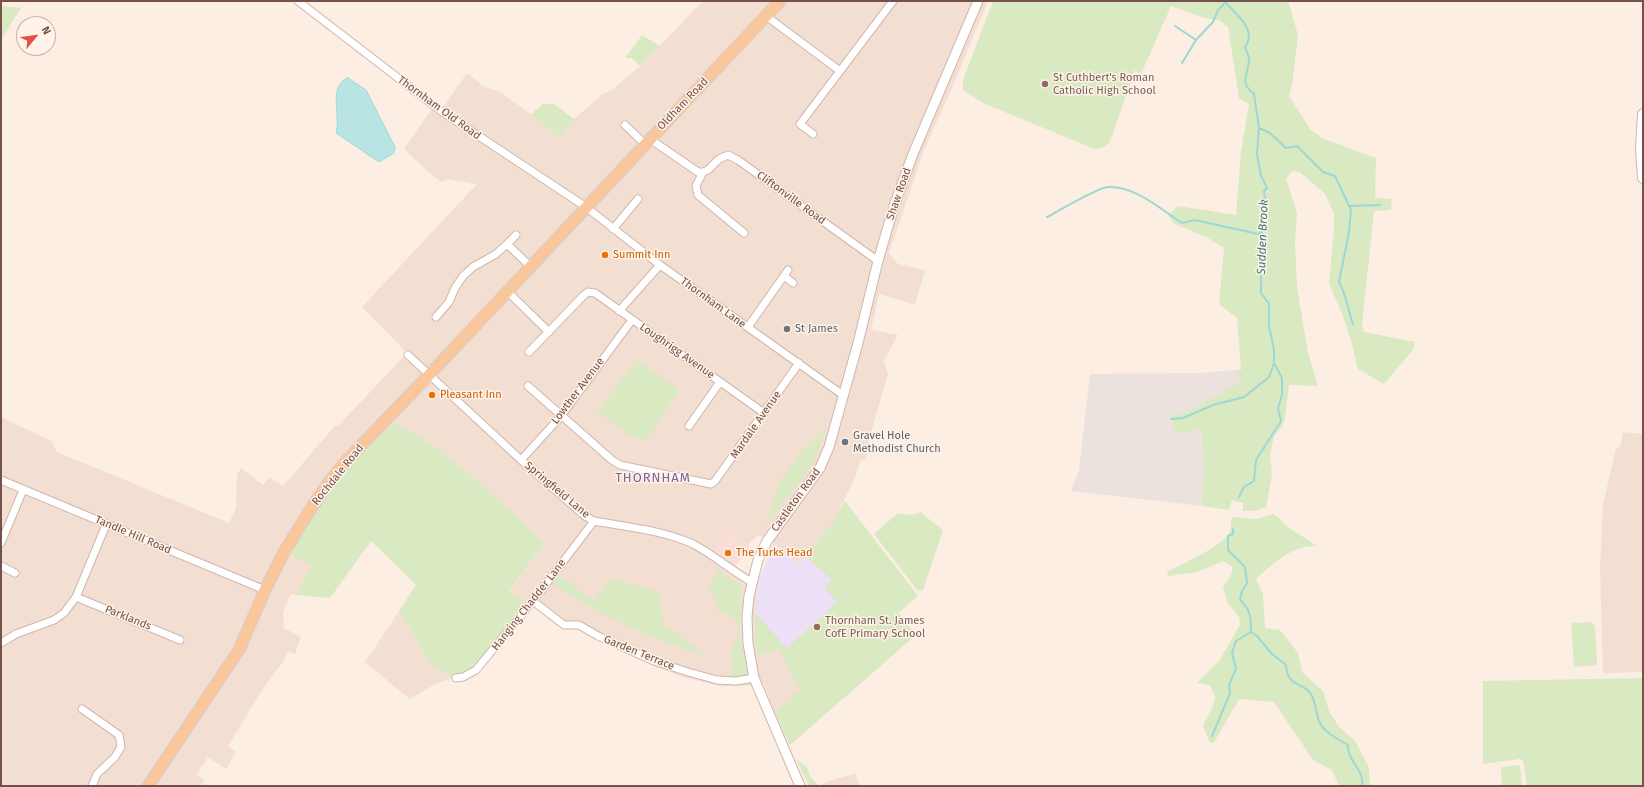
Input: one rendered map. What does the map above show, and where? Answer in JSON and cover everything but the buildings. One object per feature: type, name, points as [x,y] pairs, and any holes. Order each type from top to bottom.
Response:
[{"type":"main road","name":"Oldham Road","points":[[586,208],[647,141],[780,1]]},
{"type":"main road","points":[[1643,114],[1641,149],[1643,178]]},
{"type":"main road","name":"Rochdale Road","points":[[148,786],[239,650],[265,590],[287,548],[329,482],[347,460],[508,292],[586,208]]},
{"type":"street","name":"Thornham Old Road","points":[[298,1],[441,111],[586,208]]},
{"type":"street","points":[[814,134],[800,124],[894,1]]},
{"type":"street","name":"Shaw Road","points":[[843,395],[894,206],[913,154],[978,1]]},
{"type":"street","points":[[766,16],[840,71]]},
{"type":"street","points":[[625,125],[647,141],[698,172],[703,172],[696,186],[698,195],[744,233]]},
{"type":"street","name":"Cliftonville Road","points":[[703,172],[708,170],[719,159],[728,155],[738,160],[878,261]]},
{"type":"street","points":[[613,229],[638,200]]},
{"type":"street","name":"Thornham Lane","points":[[586,208],[660,265],[843,395]]},
{"type":"street","points":[[436,317],[449,302],[455,288],[463,276],[473,267],[496,254],[516,235]]},
{"type":"street","points":[[507,244],[530,267]]},
{"type":"street","points":[[619,311],[660,265]]},
{"type":"street","points":[[748,327],[786,273],[792,283]]},
{"type":"street","points":[[508,292],[549,332],[529,352]]},
{"type":"street","name":"Loughrigg Avenue","points":[[549,332],[584,295],[588,292],[595,293],[764,413]]},
{"type":"street","name":"Lowther Avenue","points":[[521,460],[561,416],[632,320]]},
{"type":"street","name":"Springfield Lane","points":[[408,355],[521,460],[585,516],[594,520],[664,534],[691,544],[710,553],[735,573],[752,582]]},
{"type":"street","name":"Mardale Avenue","points":[[561,416],[612,460],[620,465],[711,484],[715,481],[799,364]]},
{"type":"street","points":[[689,426],[720,382]]},
{"type":"street","points":[[528,386],[561,416]]},
{"type":"street","name":"Castleton Road","points":[[800,786],[754,678],[748,649],[747,617],[752,582],[758,560],[771,534],[820,468],[831,441],[843,395]]},
{"type":"street","name":"Tandle Hill Road","points":[[1,480],[265,590]]},
{"type":"street","points":[[1,544],[24,490]]},
{"type":"street","name":"Hanging Chadder Lane","points":[[456,678],[463,677],[476,670],[533,601],[594,520]]},
{"type":"street","points":[[1,643],[16,634],[54,620],[64,613],[76,597],[106,524]]},
{"type":"street","points":[[1,566],[15,573]]},
{"type":"street","name":"Parklands","points":[[76,597],[180,640]]},
{"type":"street","name":"Garden Terrace","points":[[533,601],[564,625],[579,625],[598,636],[654,661],[717,680],[736,681],[754,678]]},
{"type":"street","points":[[82,709],[119,735],[121,747],[115,757],[98,774],[92,786]]},
{"type":"shaded area","points":[[703,1],[988,1],[949,95],[924,150],[889,253],[898,264],[925,270],[915,305],[879,294],[871,330],[898,335],[885,358],[884,362],[888,374],[870,436],[866,459],[860,461],[855,478],[836,517],[806,557],[797,564],[774,542],[758,535],[748,545],[728,527],[725,538],[715,550],[732,565],[759,580],[755,613],[759,656],[780,649],[795,682],[801,691],[775,713],[764,684],[750,686],[719,686],[679,676],[635,658],[577,628],[557,626],[534,607],[526,604],[509,592],[545,543],[472,476],[420,435],[323,499],[289,554],[312,566],[296,595],[291,594],[283,612],[284,628],[301,637],[295,654],[288,651],[283,662],[264,687],[228,746],[236,752],[226,769],[208,757],[196,775],[204,780],[201,786],[1,786],[1,417],[51,441],[57,452],[229,523],[236,508],[237,474],[241,468],[263,485],[270,477],[283,486],[335,426],[338,426],[407,353],[362,307],[477,184],[448,179],[441,182],[404,149],[436,103],[443,107],[467,73],[483,86],[500,92],[531,114],[560,138],[574,119],[603,94],[612,90],[640,66]]},
{"type":"shaded area","points":[[1236,370],[1240,376],[1240,382],[1182,414],[1201,429],[1204,465],[1202,506],[1071,491],[1079,470],[1090,374],[1198,373]]},
{"type":"shaded area","points":[[1623,432],[1643,434],[1643,672],[1603,673],[1600,569],[1603,505],[1616,448],[1620,447]]},
{"type":"shaded area","points":[[727,526],[750,547],[736,565],[732,565],[715,550],[725,538]]},
{"type":"shaded area","name":"Thornham St. James CofE Primary School","points":[[774,542],[797,564],[806,557],[832,580],[918,596],[795,682],[780,649],[758,656],[755,640],[755,613],[759,580]]},
{"type":"shaded area","points":[[399,611],[430,663],[440,671],[452,675],[451,678],[430,687],[410,699],[365,662]]},
{"type":"shaded area","points":[[855,773],[860,786],[821,786],[821,784]]},
{"type":"green space","points":[[993,1],[1288,1],[1298,35],[1292,85],[1289,96],[1310,129],[1322,138],[1376,158],[1375,198],[1392,199],[1391,210],[1374,211],[1362,324],[1364,332],[1415,342],[1413,350],[1384,384],[1358,369],[1343,316],[1329,284],[1334,214],[1325,194],[1300,172],[1292,171],[1286,179],[1297,213],[1295,241],[1297,287],[1308,353],[1318,386],[1289,385],[1285,418],[1282,427],[1274,436],[1270,455],[1272,475],[1266,507],[1254,511],[1243,511],[1243,503],[1232,500],[1229,510],[1202,506],[1204,465],[1201,429],[1179,433],[1174,430],[1170,415],[1182,414],[1240,382],[1240,376],[1236,370],[1241,370],[1237,318],[1219,304],[1224,248],[1206,237],[1173,223],[1168,215],[1178,206],[1236,215],[1241,152],[1249,104],[1239,98],[1228,27],[1219,20],[1208,19],[1171,6],[1141,74],[1135,70],[1110,142],[1104,147],[1095,149],[985,104],[963,90],[963,80]]},
{"type":"green space","points":[[1,6],[21,8],[16,16],[1,40]]},
{"type":"green space","points":[[642,35],[660,46],[640,66],[632,58],[625,58]]},
{"type":"green space","points":[[543,104],[554,104],[574,119],[560,138],[531,114]]},
{"type":"green space","points":[[637,360],[679,389],[646,441],[630,436],[598,412]]},
{"type":"green space","points":[[394,422],[418,437],[420,435],[472,476],[545,543],[509,591],[526,604],[477,664],[466,671],[452,675],[440,671],[430,663],[399,611],[416,585],[371,541],[330,598],[296,595],[312,566],[289,554],[323,499],[343,473]]},
{"type":"green space","points":[[826,429],[819,450],[809,470],[765,526],[780,482],[801,452]]},
{"type":"green space","points":[[845,501],[918,596],[898,613],[916,635],[790,745],[775,713],[801,690],[795,682],[780,649],[758,656],[755,640],[755,613],[787,648],[837,602],[824,587],[832,580],[806,557],[836,517]]},
{"type":"green space","points":[[920,512],[943,530],[923,590],[917,590],[874,534],[898,513],[913,515]]},
{"type":"green space","points":[[1273,514],[1286,526],[1317,546],[1300,548],[1284,556],[1276,561],[1256,579],[1263,594],[1265,628],[1280,630],[1298,653],[1302,672],[1323,691],[1329,711],[1339,727],[1355,741],[1369,768],[1370,786],[1339,786],[1332,770],[1313,760],[1274,702],[1239,699],[1213,744],[1209,741],[1203,726],[1213,707],[1215,697],[1210,685],[1197,683],[1219,661],[1240,625],[1239,617],[1227,602],[1223,587],[1231,575],[1233,567],[1223,561],[1198,572],[1168,576],[1167,572],[1201,555],[1218,544],[1229,533],[1232,517],[1257,519]]},
{"type":"green space","points":[[718,567],[723,574],[742,586],[739,631],[747,675],[742,678],[730,680],[733,663],[729,662],[738,631],[735,617],[719,611],[710,588]]},
{"type":"green space","points":[[557,573],[594,601],[610,579],[660,592],[663,623],[706,656],[625,625],[587,605],[550,582]]},
{"type":"green space","points":[[1592,622],[1595,627],[1597,665],[1574,667],[1571,623]]},
{"type":"green space","points":[[1643,678],[1643,786],[1527,786],[1523,761],[1520,759],[1483,764],[1483,681]]},
{"type":"green space","points":[[796,759],[807,767],[810,776],[819,786],[809,786]]},
{"type":"green space","points":[[1520,765],[1522,786],[1502,786],[1501,767]]},
{"type":"water","points":[[348,78],[366,90],[395,147],[394,153],[379,162],[336,133],[337,90],[343,81]]},
{"type":"waterway","name":"Sudden Brook","points":[[1224,1],[1244,22],[1249,34],[1245,47],[1249,56],[1249,65],[1245,82],[1254,94],[1259,128],[1257,154],[1261,176],[1267,188],[1264,191],[1266,210],[1262,220],[1261,293],[1269,304],[1269,326],[1274,349],[1274,363],[1282,378],[1282,395],[1278,408],[1281,421],[1256,460],[1254,481],[1244,487],[1239,497]]},
{"type":"waterway","points":[[1182,63],[1196,40],[1213,22],[1218,10],[1225,3]]},
{"type":"waterway","points":[[1175,26],[1196,40]]},
{"type":"waterway","points":[[1259,128],[1270,133],[1286,148],[1297,146],[1323,172],[1335,176],[1351,210],[1349,232],[1339,282],[1353,324]]},
{"type":"waterway","points":[[1047,217],[1087,195],[1108,187],[1128,190],[1138,194],[1182,223],[1195,220],[1258,234],[1263,231]]},
{"type":"waterway","points":[[1350,206],[1380,205]]},
{"type":"waterway","points":[[1171,419],[1183,418],[1213,405],[1244,397],[1269,377],[1274,363]]},
{"type":"waterway","points":[[1212,736],[1230,693],[1229,685],[1236,669],[1232,653],[1236,641],[1251,632],[1250,614],[1240,600],[1242,591],[1247,583],[1245,567],[1228,550],[1228,536],[1233,534],[1233,529]]},
{"type":"waterway","points":[[1251,632],[1257,636],[1271,653],[1286,665],[1287,672],[1292,681],[1308,690],[1314,701],[1319,721],[1324,729],[1348,745],[1350,756],[1361,775],[1362,786]]},
{"type":"place","name":"St Cuthbert's Roman Catholic High School","points":[[1045,84]]},
{"type":"place","name":"Summit Inn","points":[[605,255]]},
{"type":"place","name":"St James","points":[[787,329]]},
{"type":"place","name":"Pleasant Inn","points":[[432,395]]},
{"type":"place","name":"Gravel Hole Methodist Church","points":[[845,442]]},
{"type":"place","name":"The Turks Head","points":[[728,553]]},
{"type":"place","name":"Thornham St. James CofE Primary School","points":[[817,627]]},
{"type":"district","name":"THORNHAM","points":[[653,478]]}]
